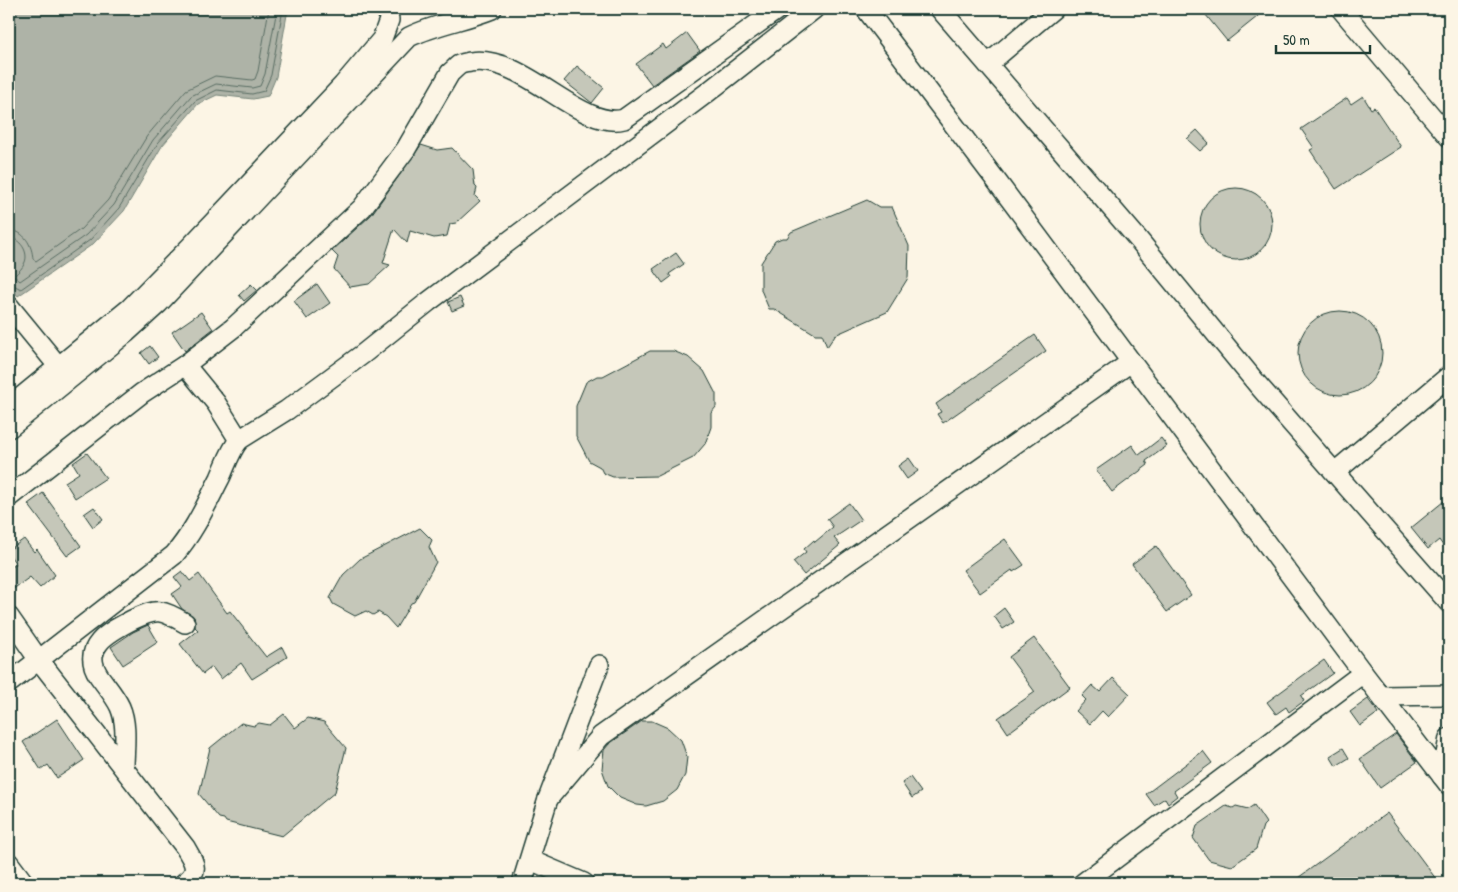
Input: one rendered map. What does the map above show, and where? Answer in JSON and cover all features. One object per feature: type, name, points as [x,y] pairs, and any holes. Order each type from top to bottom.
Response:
[{"type":"lane","points":[[9,406],[130,308],[343,85],[382,40],[389,20],[388,9]]},
{"type":"lane","points":[[9,428],[159,304],[409,37],[421,31],[492,9]]},
{"type":"lane","points":[[9,497],[142,393],[185,365],[232,328],[362,208],[406,149],[450,73],[460,64],[477,61],[495,63],[535,81],[592,116],[617,121],[624,119],[660,94],[778,9]]},
{"type":"lane","points":[[9,683],[167,561],[181,548],[199,522],[205,504],[239,440],[287,410],[363,354],[428,302],[708,92],[814,9]]},
{"type":"lane","points":[[866,9],[1363,673],[1446,780]]},
{"type":"lane","points":[[940,9],[1138,239],[1258,385],[1447,596]]},
{"type":"lane","points":[[988,64],[1053,9]]},
{"type":"lane","points":[[1341,9],[1449,137]]},
{"type":"lane","points":[[9,306],[58,367]]},
{"type":"lane","points":[[548,800],[601,736],[1131,362]]},
{"type":"lane","points":[[185,365],[216,402],[239,440]]},
{"type":"lane","points":[[1334,472],[1449,376]]},
{"type":"lane","points":[[124,768],[123,719],[120,708],[94,666],[92,656],[95,647],[118,627],[144,614],[158,611],[168,613],[185,623]]},
{"type":"lane","points":[[9,617],[40,660],[185,847],[194,862],[195,870],[193,876],[184,883]]},
{"type":"lane","points":[[522,883],[548,800],[598,665]]},
{"type":"lane","points":[[1083,883],[1363,673]]},
{"type":"lane","points":[[1381,696],[1449,695]]},
{"type":"lane","points":[[1446,780],[1449,738]]},
{"type":"lane","points":[[530,860],[584,883]]},
{"type":"lane","points":[[9,863],[24,883]]},
{"type":"water","points":[[9,9],[288,9],[276,77],[268,96],[253,99],[217,95],[198,104],[162,146],[124,211],[93,244],[18,296],[9,286],[9,267],[14,258],[9,244]]},
{"type":"building","points":[[1201,9],[1267,9],[1227,41]]},
{"type":"building","points":[[687,33],[700,51],[652,85],[636,64],[663,44],[666,49]]},
{"type":"building","points":[[577,66],[604,88],[592,103],[564,81]]},
{"type":"building","points":[[1363,96],[1371,109],[1374,107],[1401,147],[1336,189],[1310,150],[1314,148],[1301,129],[1347,98],[1351,104]]},
{"type":"building","points":[[1197,130],[1209,143],[1200,151],[1187,139]]},
{"type":"building","points":[[421,145],[437,150],[452,148],[473,170],[475,186],[477,188],[475,196],[480,201],[456,223],[450,224],[447,236],[434,238],[410,231],[407,243],[394,229],[383,263],[390,265],[369,284],[350,287],[334,269],[338,257],[332,251],[371,215]]},
{"type":"building","points":[[1236,188],[1256,194],[1266,204],[1272,224],[1266,244],[1256,254],[1236,260],[1216,254],[1206,244],[1200,224],[1206,204],[1216,194]]},
{"type":"building","points":[[867,200],[879,207],[892,207],[909,246],[908,278],[887,312],[835,335],[827,347],[822,334],[815,334],[774,309],[769,309],[761,290],[761,263],[775,241],[787,238],[791,232]]},
{"type":"building","points":[[676,253],[684,264],[669,274],[671,277],[663,283],[653,269]]},
{"type":"building","points":[[251,284],[257,290],[244,301],[239,295]]},
{"type":"building","points":[[317,284],[330,303],[307,319],[294,301]]},
{"type":"building","points":[[460,297],[464,306],[452,311],[448,302]]},
{"type":"building","points":[[1340,311],[1363,318],[1375,330],[1382,353],[1375,376],[1363,388],[1340,395],[1317,388],[1305,376],[1298,353],[1305,330],[1317,318]]},
{"type":"building","points":[[201,312],[213,329],[185,351],[172,332]]},
{"type":"building","points":[[1035,335],[1046,351],[943,423],[937,414],[941,412],[936,404]]},
{"type":"building","points":[[150,346],[158,357],[149,364],[141,353]]},
{"type":"building","points":[[650,351],[673,351],[688,357],[704,371],[716,394],[716,407],[711,413],[711,427],[705,444],[693,458],[657,476],[613,477],[603,473],[600,467],[589,461],[576,436],[576,406],[586,382],[597,376],[603,376]]},
{"type":"building","points":[[1161,438],[1167,446],[1146,461],[1148,465],[1112,492],[1096,470],[1132,445],[1139,455]]},
{"type":"building","points":[[87,453],[106,478],[75,498],[65,482],[79,473],[73,463]]},
{"type":"building","points":[[909,458],[918,471],[907,479],[898,466]]},
{"type":"building","points":[[43,493],[81,546],[67,556],[28,504]]},
{"type":"building","points":[[1449,497],[1449,554],[1439,540],[1428,549],[1411,528]]},
{"type":"building","points":[[849,503],[861,520],[834,538],[840,545],[804,575],[793,562],[806,552],[804,549],[814,540],[815,542],[833,527],[827,519]]},
{"type":"building","points":[[94,507],[103,519],[93,527],[84,514]]},
{"type":"building","points":[[420,528],[432,540],[429,547],[436,562],[414,602],[411,603],[396,628],[386,617],[378,612],[373,615],[366,611],[355,616],[333,604],[330,598],[343,575],[360,559]]},
{"type":"building","points":[[24,539],[34,552],[37,549],[55,575],[40,588],[30,577],[9,592],[9,569],[16,564],[9,554],[9,550]]},
{"type":"building","points":[[1005,539],[1024,565],[1013,572],[1012,570],[980,593],[963,570]]},
{"type":"building","points":[[1156,546],[1191,595],[1167,612],[1132,564]]},
{"type":"building","points":[[182,571],[190,581],[199,574],[227,613],[230,611],[266,657],[282,647],[287,657],[252,679],[241,663],[221,679],[212,667],[203,674],[180,644],[198,630],[195,627],[194,617],[182,609],[172,594],[182,587],[174,577]]},
{"type":"building","points":[[1004,608],[1014,622],[1003,629],[994,616]]},
{"type":"building","points":[[148,625],[158,642],[123,665],[111,647],[133,632]]},
{"type":"building","points":[[1034,638],[1070,687],[1008,733],[998,718],[1035,692],[1009,657]]},
{"type":"building","points":[[1324,660],[1333,673],[1301,696],[1304,701],[1289,712],[1286,707],[1276,714],[1267,702]]},
{"type":"building","points":[[1113,678],[1130,694],[1108,717],[1102,711],[1090,724],[1076,711],[1086,700],[1082,696],[1092,685],[1100,692]]},
{"type":"building","points":[[1368,699],[1378,713],[1360,726],[1350,712]]},
{"type":"building","points":[[284,714],[295,728],[308,718],[324,722],[346,748],[335,792],[282,836],[226,822],[224,819],[219,818],[199,794],[210,748],[241,723],[254,726],[259,723],[270,725]]},
{"type":"building","points":[[57,719],[84,760],[57,778],[48,765],[41,770],[23,742]]},
{"type":"building","points":[[642,721],[652,721],[668,728],[681,740],[687,757],[685,775],[677,790],[663,801],[646,806],[637,805],[620,798],[608,786],[602,769],[604,750],[609,744]]},
{"type":"building","points":[[1396,734],[1417,762],[1380,788],[1360,759]]},
{"type":"building","points":[[1343,748],[1349,758],[1336,766],[1330,756]]},
{"type":"building","points":[[1203,751],[1212,763],[1174,791],[1177,796],[1168,803],[1165,798],[1154,805],[1146,794]]},
{"type":"building","points":[[910,777],[921,792],[912,798],[902,783]]},
{"type":"building","points":[[1254,805],[1266,823],[1263,826],[1256,849],[1232,866],[1209,860],[1193,838],[1197,826],[1226,806],[1248,809]]},
{"type":"building","points":[[1387,813],[1439,883],[1291,883]]}]
